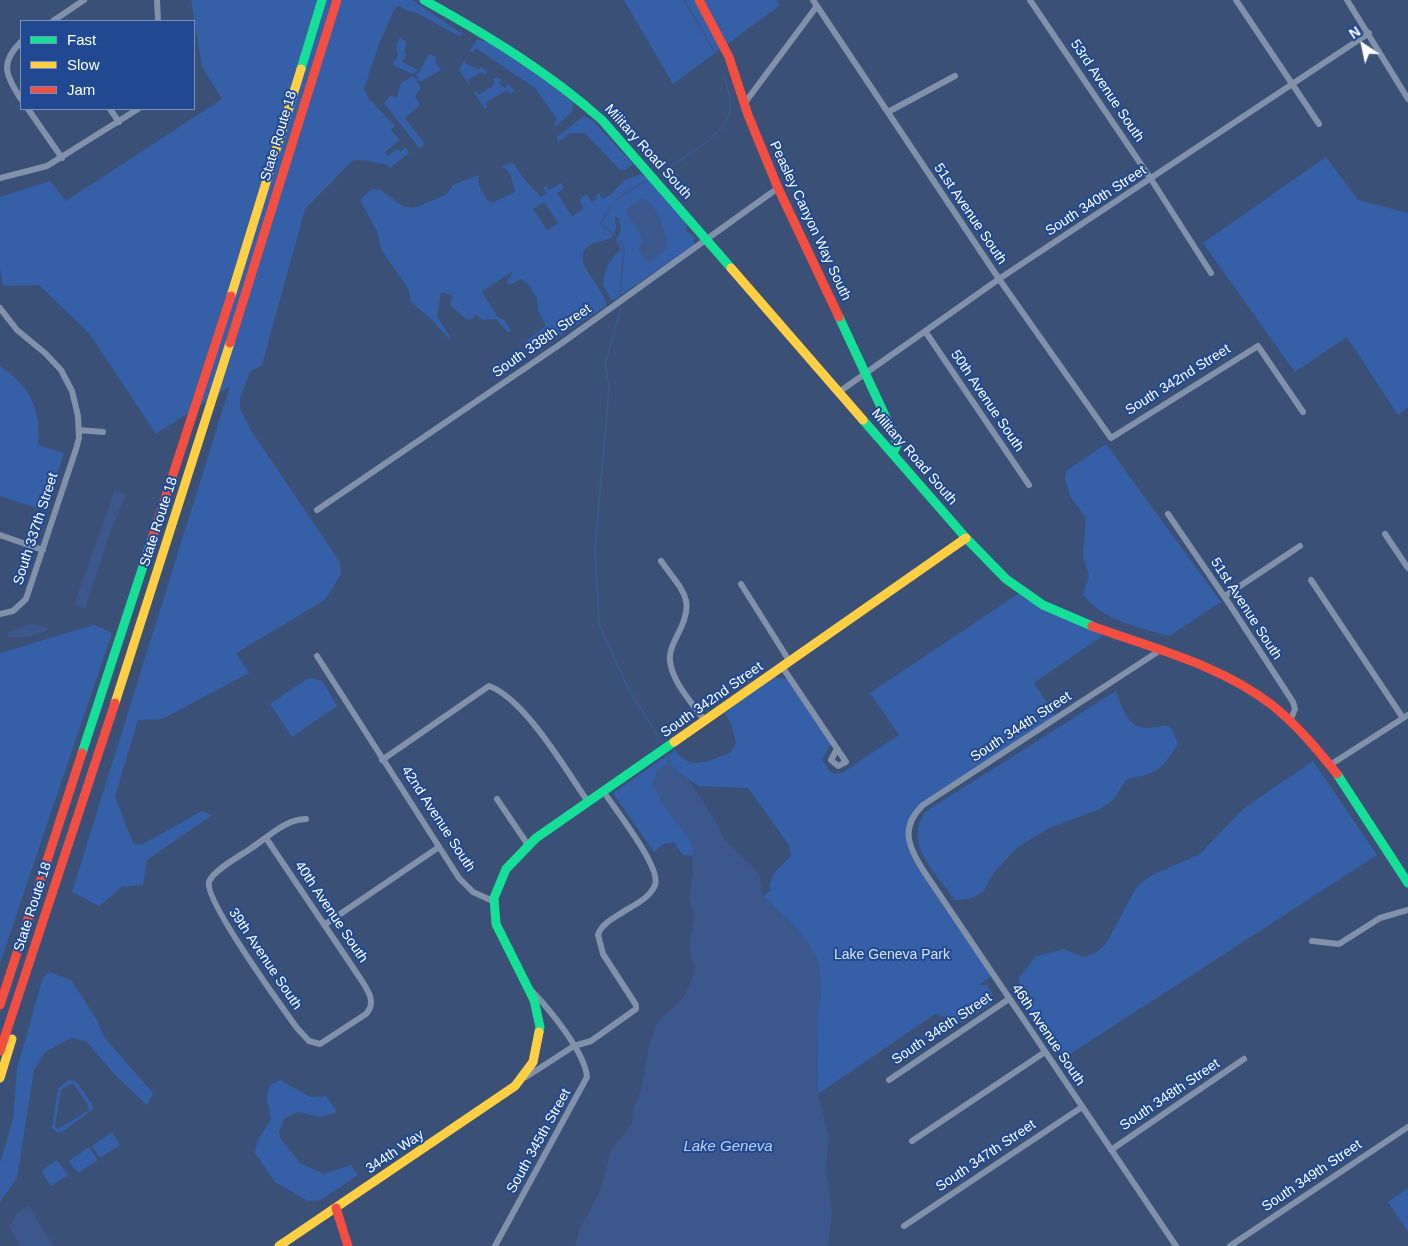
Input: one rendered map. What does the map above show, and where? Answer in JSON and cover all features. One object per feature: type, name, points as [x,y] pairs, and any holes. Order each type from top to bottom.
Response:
[{"type":"main road","name":"State Route 18","points":[[0,1005],[191,422],[322,0]]},
{"type":"main road","name":"State Route 18","points":[[0,1050],[165,550],[336,0]]},
{"type":"main road","name":"Military Road South","points":[[424,0],[536,65],[565,87],[620,138],[966,538],[1003,576],[1034,600],[1064,615],[1218,672],[1246,687],[1291,719],[1330,765],[1408,883]]},
{"type":"main road","name":"Peasley Canyon Way South","points":[[698,0],[706,10],[729,56],[744,104],[778,188],[897,441],[893,453]]},
{"type":"main road","name":"South 342nd Street","points":[[494,902],[506,871],[528,845],[966,538]]},
{"type":"main road","points":[[494,902],[495,920],[500,938],[530,989],[541,1030],[537,1052],[524,1079]]},
{"type":"main road","points":[[0,1078],[18,1018],[25,975]]},
{"type":"main road","points":[[0,1001],[5,991]]},
{"type":"main road","name":"344th Way","points":[[279,1246],[524,1079]]},
{"type":"main road","points":[[336,1208],[348,1246]]},
{"type":"street","points":[[54,20],[84,0]]},
{"type":"street","points":[[157,0],[158,20]]},
{"type":"street","name":"53rd Avenue South","points":[[1030,0],[1211,273]]},
{"type":"street","points":[[1236,0],[1319,124]]},
{"type":"street","points":[[1347,0],[1408,99]]},
{"type":"street","points":[[744,104],[815,3]]},
{"type":"street","name":"51st Avenue South","points":[[815,3],[999,279],[1111,438]]},
{"type":"street","name":"South 340th Street","points":[[839,392],[999,279],[1151,180],[1369,33]]},
{"type":"street","points":[[20,43],[7,53],[3,64],[5,74],[20,97]]},
{"type":"street","points":[[888,112],[955,76]]},
{"type":"street","points":[[29,110],[62,158]]},
{"type":"street","points":[[111,110],[119,122]]},
{"type":"street","points":[[0,178],[42,168],[62,158],[137,110]]},
{"type":"street","name":"South 338th Street","points":[[317,510],[554,348],[778,188]]},
{"type":"street","points":[[0,308],[17,330],[45,354],[65,376],[74,396],[79,430],[103,432]]},
{"type":"street","name":"50th Avenue South","points":[[925,331],[1029,484]]},
{"type":"street","name":"South 342nd Street","points":[[1111,438],[1258,346],[1302,412]]},
{"type":"street","name":"South 337th Street","points":[[0,614],[14,611],[26,599],[76,449],[79,430]]},
{"type":"street","name":"51st Avenue South","points":[[1168,514],[1293,702],[1295,709],[1291,719]]},
{"type":"street","points":[[1385,534],[1408,568]]},
{"type":"street","points":[[0,535],[43,550]]},
{"type":"street","points":[[1224,596],[1300,546]]},
{"type":"street","points":[[661,561],[688,603],[687,619],[673,644],[670,662],[673,672],[705,721]]},
{"type":"street","points":[[1311,580],[1406,716],[1330,765]]},
{"type":"street","points":[[741,584],[786,665],[837,749]]},
{"type":"street","name":"South 344th Street","points":[[908,833],[913,817],[923,805],[1159,651]]},
{"type":"street","name":"42nd Avenue South","points":[[317,656],[382,760],[468,888],[477,895],[494,902]]},
{"type":"street","points":[[382,760],[489,686],[498,689],[536,727],[588,802]]},
{"type":"street","points":[[524,1079],[574,1046],[591,1041],[636,1009],[636,1005],[603,954],[598,935],[605,924],[649,894],[656,881],[648,859],[604,792]]},
{"type":"street","points":[[497,799],[528,845]]},
{"type":"street","points":[[266,838],[288,823],[306,819]]},
{"type":"street","name":"46th Avenue South","points":[[908,833],[918,862],[1008,999],[1176,1246]]},
{"type":"street","name":"39th Avenue South","points":[[266,838],[210,878],[208,887],[222,917],[294,1025],[308,1041],[318,1044],[327,1041],[366,1014],[371,1002]]},
{"type":"street","name":"40th Avenue South","points":[[266,838],[362,981],[371,1002]]},
{"type":"street","points":[[324,925],[439,847]]},
{"type":"street","points":[[1312,941],[1329,944],[1341,943],[1380,918],[1408,910]]},
{"type":"street","points":[[530,989],[574,1046]]},
{"type":"street","name":"South 346th Street","points":[[889,1080],[1008,999]]},
{"type":"street","name":"South 345th Street","points":[[495,1246],[586,1082],[587,1074],[574,1046]]},
{"type":"street","points":[[912,1141],[1045,1052]]},
{"type":"street","name":"South 348th Street","points":[[1111,1150],[1244,1060]]},
{"type":"street","name":"South 347th Street","points":[[904,1226],[1082,1107]]},
{"type":"street","name":"South 349th Street","points":[[1230,1246],[1408,1127]]},
{"type":"green space","points":[[191,0],[412,0],[463,34],[459,36],[415,12],[399,6],[395,8],[380,42],[364,89],[369,99],[395,126],[391,130],[400,140],[385,152],[387,156],[398,149],[400,152],[406,147],[409,153],[390,168],[387,164],[361,160],[352,161],[305,209],[262,365],[250,372],[240,398],[240,409],[252,432],[340,562],[341,574],[325,600],[236,653],[249,673],[162,719],[138,720],[115,796],[133,843],[141,845],[202,811],[212,815],[147,860],[143,885],[122,887],[99,906],[72,892],[230,386],[156,434],[89,333],[39,285],[3,286],[0,269],[0,197],[50,181],[66,201],[222,99],[202,67]]},
{"type":"green space","points":[[624,0],[776,0],[779,6],[673,84]]},
{"type":"green space","points":[[400,38],[406,41],[404,51],[406,55],[402,62],[418,70],[412,74],[393,65],[398,55],[396,45]]},
{"type":"green space","points":[[477,39],[516,57],[540,74],[573,102],[572,112],[556,126],[554,122],[557,119],[535,88],[476,48],[473,52],[470,51]]},
{"type":"green space","points":[[429,54],[437,58],[435,62],[441,70],[420,82],[416,74],[420,71]]},
{"type":"green space","points":[[466,58],[465,63],[478,70],[481,67],[488,72],[485,75],[481,72],[468,80],[470,86],[459,70]]},
{"type":"green space","points":[[414,76],[421,88],[415,96],[420,105],[405,118],[425,144],[420,149],[384,103],[390,96],[397,97],[401,83]]},
{"type":"green space","points":[[497,77],[501,79],[499,84],[505,88],[508,84],[515,91],[510,94],[507,90],[485,103],[487,107],[485,109],[474,92],[476,91],[479,95],[495,84],[493,79]]},
{"type":"green space","points":[[584,116],[593,121],[633,164],[625,170],[620,170],[585,133],[570,133],[558,142],[557,137]]},
{"type":"green space","points":[[1326,157],[1358,200],[1408,213],[1408,407],[1398,415],[1347,337],[1295,372],[1203,243]]},
{"type":"green space","points":[[510,163],[514,164],[524,179],[541,197],[547,193],[543,188],[546,186],[549,190],[561,183],[564,188],[557,193],[572,216],[584,208],[579,200],[586,194],[592,202],[597,199],[595,196],[599,193],[602,199],[610,195],[625,180],[641,174],[661,190],[673,204],[687,226],[686,230],[696,239],[693,240],[695,244],[614,300],[611,299],[603,285],[608,265],[621,250],[616,240],[621,230],[619,218],[615,217],[616,228],[612,237],[590,245],[583,253],[586,268],[601,291],[606,306],[533,353],[527,352],[524,347],[525,342],[546,326],[538,310],[537,298],[528,284],[521,279],[509,285],[507,282],[513,271],[482,292],[498,317],[504,320],[511,330],[508,333],[496,319],[483,320],[475,314],[473,319],[466,319],[450,305],[453,296],[441,292],[437,316],[451,338],[450,340],[433,321],[411,302],[408,288],[382,251],[377,231],[360,200],[372,189],[381,190],[402,206],[414,208],[446,195],[453,185],[479,175],[478,181],[482,192],[488,201],[494,202],[515,192],[510,173],[501,167]],"holes":[[[646,200],[649,203],[644,258],[639,249],[643,243],[640,233]],[[544,202],[558,223],[547,230],[533,209]]]},
{"type":"green space","points":[[0,366],[19,382],[32,400],[38,420],[38,445],[64,453],[46,511],[0,496]]},
{"type":"green space","points":[[1106,444],[1221,602],[1169,636],[1110,617],[1090,603],[1083,594],[1089,576],[1083,555],[1086,518],[1070,496],[1065,478],[1066,471]]},
{"type":"green space","name":"Lake Geneva Park","points":[[1021,592],[1108,632],[1034,683],[1057,718],[923,805],[909,825],[913,852],[993,975],[979,985],[987,985],[992,993],[991,1004],[962,1022],[935,1014],[818,1094],[817,1020],[821,992],[801,933],[763,896],[771,890],[769,885],[774,873],[791,856],[789,845],[748,788],[699,786],[688,779],[687,835],[692,842],[694,856],[683,855],[674,842],[663,844],[654,852],[613,793],[675,750],[681,757],[694,763],[700,763],[730,753],[736,743],[732,726],[725,713],[773,677],[787,679],[831,744],[822,759],[829,771],[835,774],[842,773],[899,735],[870,693]]},
{"type":"green space","points":[[94,625],[112,633],[0,963],[0,653]]},
{"type":"green space","points":[[314,678],[323,682],[337,706],[292,737],[270,704],[307,679]]},
{"type":"green space","points":[[1116,691],[1127,717],[1137,726],[1154,728],[1165,725],[1172,729],[1178,744],[1167,760],[1157,770],[1126,780],[1113,800],[1100,809],[1049,828],[1018,847],[994,872],[983,892],[969,899],[955,900],[931,869],[920,847],[919,824],[925,812]]},
{"type":"green space","points":[[1313,761],[1377,855],[1064,1058],[1035,1019],[1020,991],[1019,978],[1035,957],[1064,949],[1083,957],[1095,953],[1106,944],[1136,888],[1150,876],[1200,854],[1243,809]]},
{"type":"green space","points":[[50,972],[71,980],[97,1020],[104,1037],[153,1093],[147,1105],[116,1076],[86,1041],[71,1038],[45,1052],[34,1070],[17,1178],[0,1202],[0,1163],[13,1119],[17,1069],[43,977]]},
{"type":"green space","points":[[68,1080],[76,1081],[92,1104],[93,1109],[58,1133],[52,1128],[58,1089]],"holes":[[[73,1083],[88,1105],[89,1110],[58,1129],[55,1126],[61,1090]]]},
{"type":"green space","points":[[280,1080],[310,1097],[326,1096],[337,1112],[321,1117],[297,1112],[284,1119],[279,1132],[281,1139],[300,1163],[324,1174],[351,1165],[358,1175],[321,1200],[308,1201],[275,1182],[255,1153],[257,1142],[271,1119],[267,1100],[269,1086]]},
{"type":"green space","points":[[112,1132],[120,1145],[100,1158],[92,1146]]},
{"type":"green space","points":[[89,1147],[98,1160],[78,1173],[69,1161]]},
{"type":"green space","points":[[57,1160],[68,1175],[51,1186],[41,1171]]},
{"type":"green space","points":[[1408,1188],[1408,1232],[1388,1202]]},
{"type":"water","points":[[641,199],[652,205],[656,211],[663,226],[666,242],[667,248],[652,261],[647,261],[639,249],[643,243],[640,233],[626,212],[626,209]]},
{"type":"water","points":[[115,489],[126,495],[111,530],[85,609],[74,605]]},
{"type":"water","points":[[32,623],[48,628],[47,631],[29,637],[8,637],[8,632]]},
{"type":"water","name":"Lake Geneva","points":[[670,764],[688,779],[715,820],[726,841],[759,873],[763,896],[801,933],[817,957],[820,970],[821,992],[817,1020],[818,1094],[829,1138],[826,1166],[832,1213],[828,1246],[575,1246],[580,1228],[600,1191],[611,1150],[632,1124],[633,1109],[641,1090],[649,1046],[657,1022],[684,997],[693,976],[694,967],[689,948],[694,917],[689,899],[693,869],[692,842],[665,808],[653,784],[657,769]]},
{"type":"water","points":[[27,1206],[54,1246],[20,1246],[9,1227],[16,1214]]},
{"type":"waterway","points":[[684,0],[714,51]]},
{"type":"waterway","points":[[661,173],[702,146],[721,128],[730,110],[725,79]]},
{"type":"waterway","points":[[617,199],[646,181]]},
{"type":"waterway","points":[[610,207],[601,223],[614,235]]},
{"type":"waterway","points":[[620,241],[624,249],[620,294]]},
{"type":"waterway","points":[[621,308],[605,364],[609,388],[595,549],[599,624],[626,684],[658,737]]},
{"type":"waterway","points":[[668,757],[670,764]]},
{"type":"traffic: fast","points":[[301,69],[322,0]]},
{"type":"traffic: fast","points":[[424,0],[539,70],[602,120],[731,268]]},
{"type":"traffic: fast","points":[[839,317],[895,437],[897,445],[893,453]]},
{"type":"traffic: fast","points":[[863,420],[966,538],[1006,579],[1043,605],[1092,626]]},
{"type":"traffic: fast","points":[[82,753],[153,536]]},
{"type":"traffic: fast","points":[[539,1032],[540,1027],[534,1000],[496,924],[494,898],[506,869],[536,838],[674,742]]},
{"type":"traffic: fast","points":[[1337,774],[1408,883]]},
{"type":"traffic: slow","points":[[231,296],[301,69]]},
{"type":"traffic: slow","points":[[731,268],[863,420]]},
{"type":"traffic: slow","points":[[115,703],[230,343]]},
{"type":"traffic: slow","points":[[674,742],[966,538]]},
{"type":"traffic: slow","points":[[279,1246],[515,1086],[533,1062],[539,1032]]},
{"type":"traffic: slow","points":[[0,1078],[12,1039]]},
{"type":"traffic: jam","points":[[230,343],[337,0]]},
{"type":"traffic: jam","points":[[699,0],[729,57],[748,115],[778,188],[839,317]]},
{"type":"traffic: jam","points":[[153,536],[231,296]]},
{"type":"traffic: jam","points":[[1092,626],[1208,668],[1252,691],[1290,721],[1337,774]]},
{"type":"traffic: jam","points":[[0,1051],[115,703]]},
{"type":"traffic: jam","points":[[0,1005],[82,753]]},
{"type":"traffic: jam","points":[[336,1208],[348,1246]]}]
